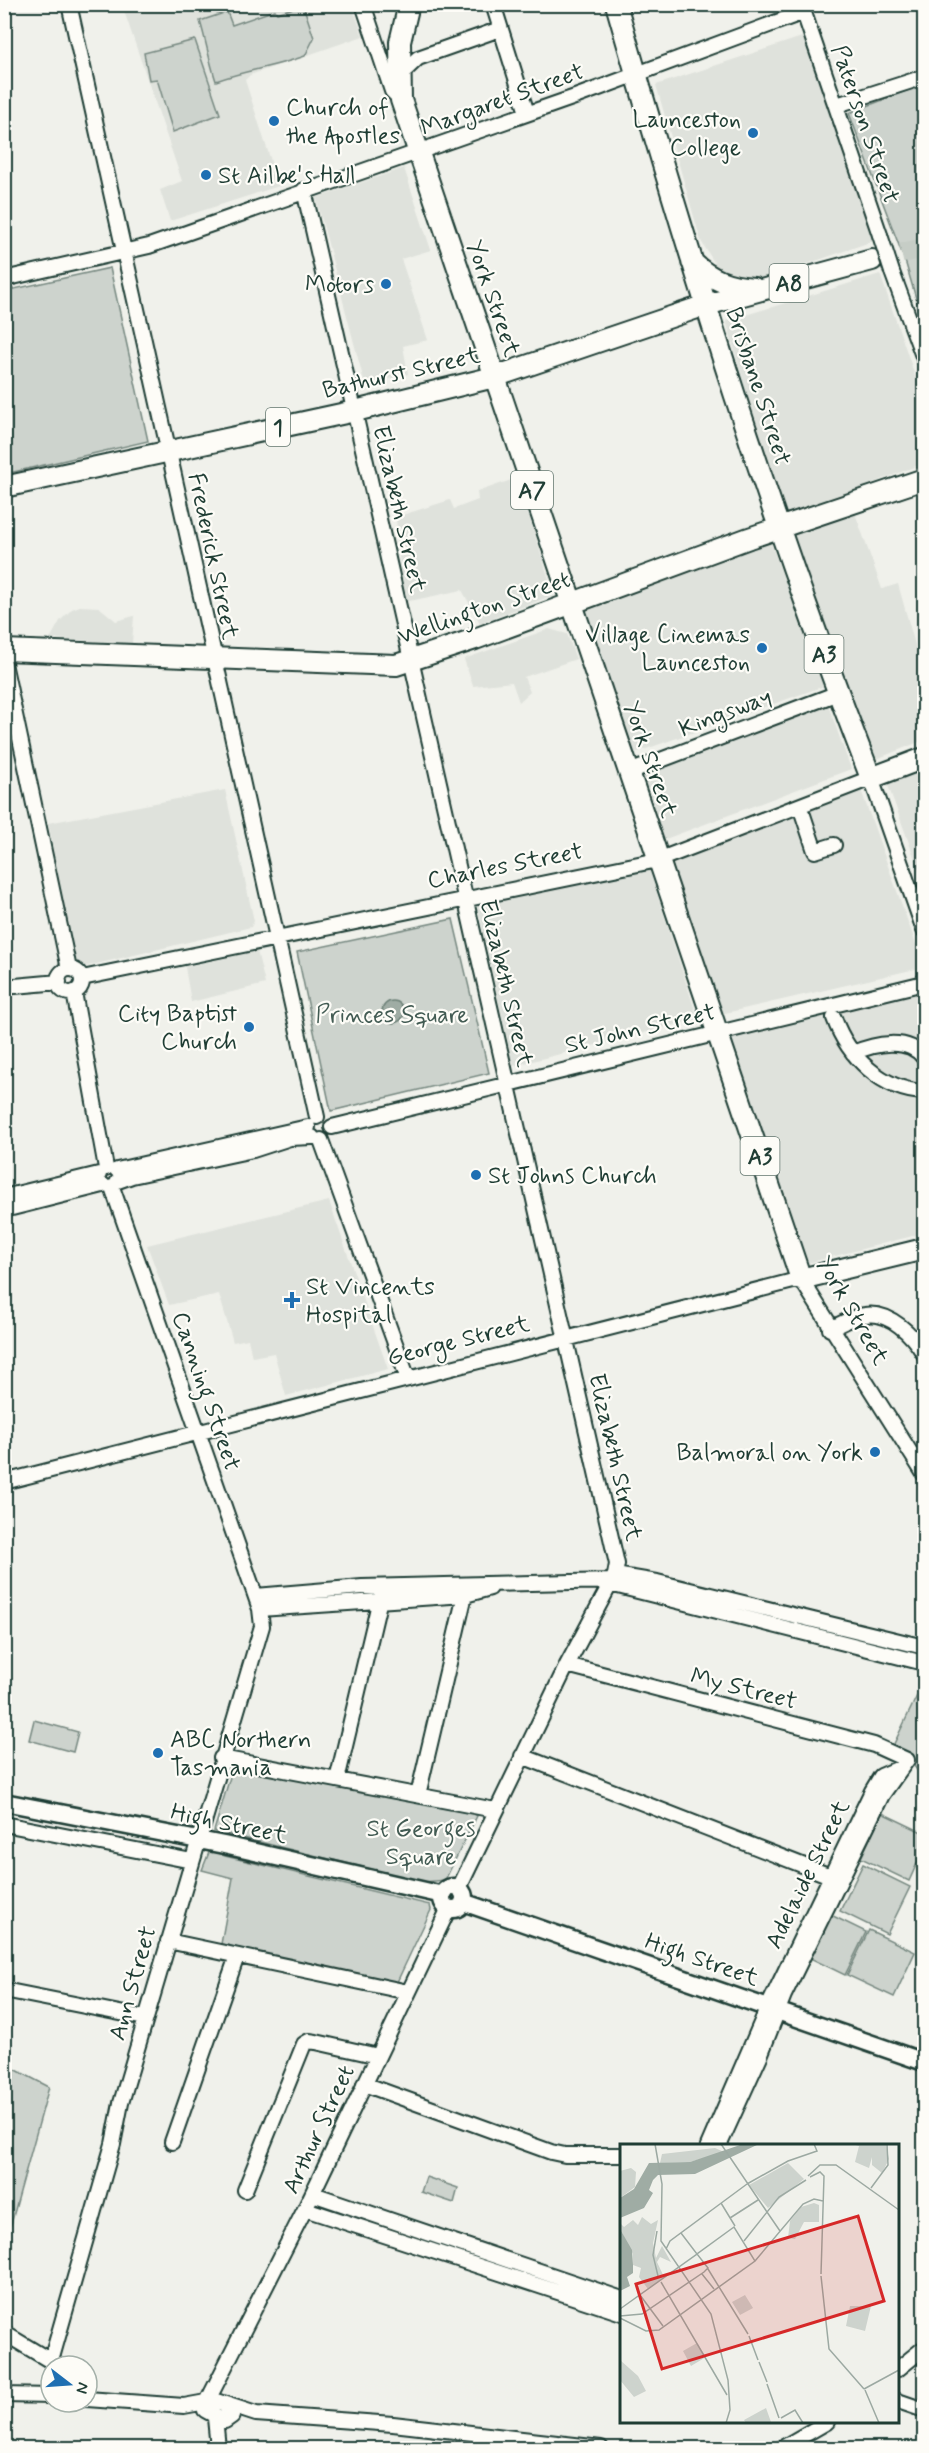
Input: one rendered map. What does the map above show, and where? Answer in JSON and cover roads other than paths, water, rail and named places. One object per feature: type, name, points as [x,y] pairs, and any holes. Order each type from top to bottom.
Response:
[{"type":"highway","name":"A7","points":[[401,100],[400,42],[409,4]]},
{"type":"highway","name":"Brisbane Street","points":[[616,4],[690,260],[779,530],[871,778]]},
{"type":"highway","name":"York Street","points":[[401,100],[801,1279]]},
{"type":"highway","points":[[690,260],[704,273],[722,283],[767,289]]},
{"type":"highway","name":"Bathurst Street","points":[[4,487],[355,411],[494,377],[706,305],[872,260]]},
{"type":"highway","name":"Wellington Street","points":[[4,650],[376,665],[411,662],[571,603],[924,479]]},
{"type":"highway","name":"Charles Street","points":[[871,778],[924,758]]},
{"type":"highway","name":"George Street","points":[[801,1279],[924,1249]]},
{"type":"main road","name":"High Street","points":[[4,1802],[198,1840],[454,1898],[776,2001],[924,2062]]},
{"type":"street","name":"Frederick Street","points":[[69,4],[276,938],[315,1131],[408,1379]]},
{"type":"street","name":"York Street","points":[[363,4],[392,91],[401,100]]},
{"type":"street","points":[[493,4],[527,113]]},
{"type":"street","name":"Margaret Street","points":[[4,279],[124,253],[418,153],[636,74],[803,8]]},
{"type":"street","name":"Paterson Street","points":[[803,8],[892,272],[924,359]]},
{"type":"street","points":[[399,76],[418,58],[500,29]]},
{"type":"street","points":[[837,105],[924,77]]},
{"type":"street","name":"Elizabeth Street","points":[[304,190],[464,898],[611,1531],[617,1564],[612,1580]]},
{"type":"street","points":[[4,663],[69,969]]},
{"type":"street","name":"Kingsway","points":[[628,772],[838,693]]},
{"type":"street","points":[[871,778],[924,930]]},
{"type":"street","name":"Charles Street","points":[[82,978],[658,860],[871,778]]},
{"type":"street","points":[[803,815],[815,851],[834,844]]},
{"type":"street","points":[[69,969],[78,972],[82,978],[79,988],[74,992],[64,990],[59,982],[60,975],[69,969]]},
{"type":"street","points":[[4,987],[59,982]]},
{"type":"street","name":"St John Street","points":[[315,1131],[325,1118],[332,1128],[507,1083],[924,983]]},
{"type":"street","name":"Canning Street","points":[[74,992],[109,1178],[258,1603]]},
{"type":"street","points":[[834,1018],[853,1053],[869,1070],[899,1089],[924,1092]]},
{"type":"street","points":[[853,1053],[896,1043],[918,1052],[924,1058]]},
{"type":"street","points":[[4,1197],[71,1187],[109,1178],[128,1170],[162,1166],[315,1131]]},
{"type":"street","points":[[4,1210],[71,1187]]},
{"type":"street","name":"York Street","points":[[801,1279],[830,1329],[924,1474]]},
{"type":"street","name":"George Street","points":[[4,1482],[801,1279]]},
{"type":"street","points":[[830,1329],[860,1316],[877,1315],[910,1334],[924,1354]]},
{"type":"street","points":[[612,1580],[924,1663]]},
{"type":"street","points":[[258,1603],[362,1587],[507,1585],[612,1580],[657,1582],[924,1647]]},
{"type":"street","name":"Arthur Street","points":[[218,2448],[219,2398],[226,2368],[313,2194],[495,1810],[612,1580]]},
{"type":"street","points":[[258,1603],[465,1595],[507,1585]]},
{"type":"street","points":[[418,1795],[465,1595]]},
{"type":"street","points":[[337,1780],[380,1599]]},
{"type":"street","name":"Ann Street","points":[[57,2354],[113,2144],[117,2116],[221,1758],[228,1743],[261,1632],[258,1603]]},
{"type":"street","name":"My Street","points":[[567,1665],[874,1745],[904,1764]]},
{"type":"street","points":[[522,1756],[836,1878]]},
{"type":"street","points":[[221,1758],[495,1810]]},
{"type":"street","name":"Adelaide Street","points":[[719,2144],[723,2126],[776,2001],[877,1793],[881,1776],[904,1764]]},
{"type":"street","name":"High Street","points":[[4,1824],[192,1861]]},
{"type":"street","points":[[168,1941],[408,1992]]},
{"type":"street","points":[[172,2142],[237,1956]]},
{"type":"street","points":[[4,1990],[145,2018]]},
{"type":"street","points":[[246,2190],[304,2044],[309,2041],[316,2042],[378,2056]]},
{"type":"street","points":[[364,2084],[551,2152],[565,2155],[620,2155]]},
{"type":"street","name":"Adelaide Street","points":[[709,2144],[723,2126]]},
{"type":"street","points":[[313,2194],[620,2299]]},
{"type":"street","points":[[305,2209],[620,2313]]},
{"type":"street","points":[[4,2332],[40,2354]]},
{"type":"street","points":[[899,2367],[924,2348]]},
{"type":"street","points":[[4,2395],[39,2396]]},
{"type":"street","points":[[99,2400],[184,2406],[487,2441],[601,2448]]},
{"type":"street","points":[[899,2402],[924,2410]]},
{"type":"street","points":[[782,2448],[824,2423]]},
{"type":"tunnel","points":[[872,260],[924,248]]},
{"type":"place","name":"Church of the Apostles","points":[[274,121]]},
{"type":"place","name":"Launceston College","points":[[753,133]]},
{"type":"place","name":"St Ailbe's Hall","points":[[206,175]]},
{"type":"place","name":"Motors","points":[[386,284]]},
{"type":"place","name":"Village Cinemas Launceston","points":[[762,648]]},
{"type":"place","name":"City Baptist Church","points":[[249,1027]]},
{"type":"place","name":"St Johns Church","points":[[476,1175]]},
{"type":"place","name":"St Vincents Hospital","points":[[292,1300]]},
{"type":"place","name":"Balmoral on York","points":[[875,1452]]},
{"type":"place","name":"ABC Northern Tasmania","points":[[158,1753]]},
{"type":"park label","name":"Princes Square","points":[[392,1014]]},
{"type":"park label","name":"St Georges Square","points":[[421,1842]]}]
